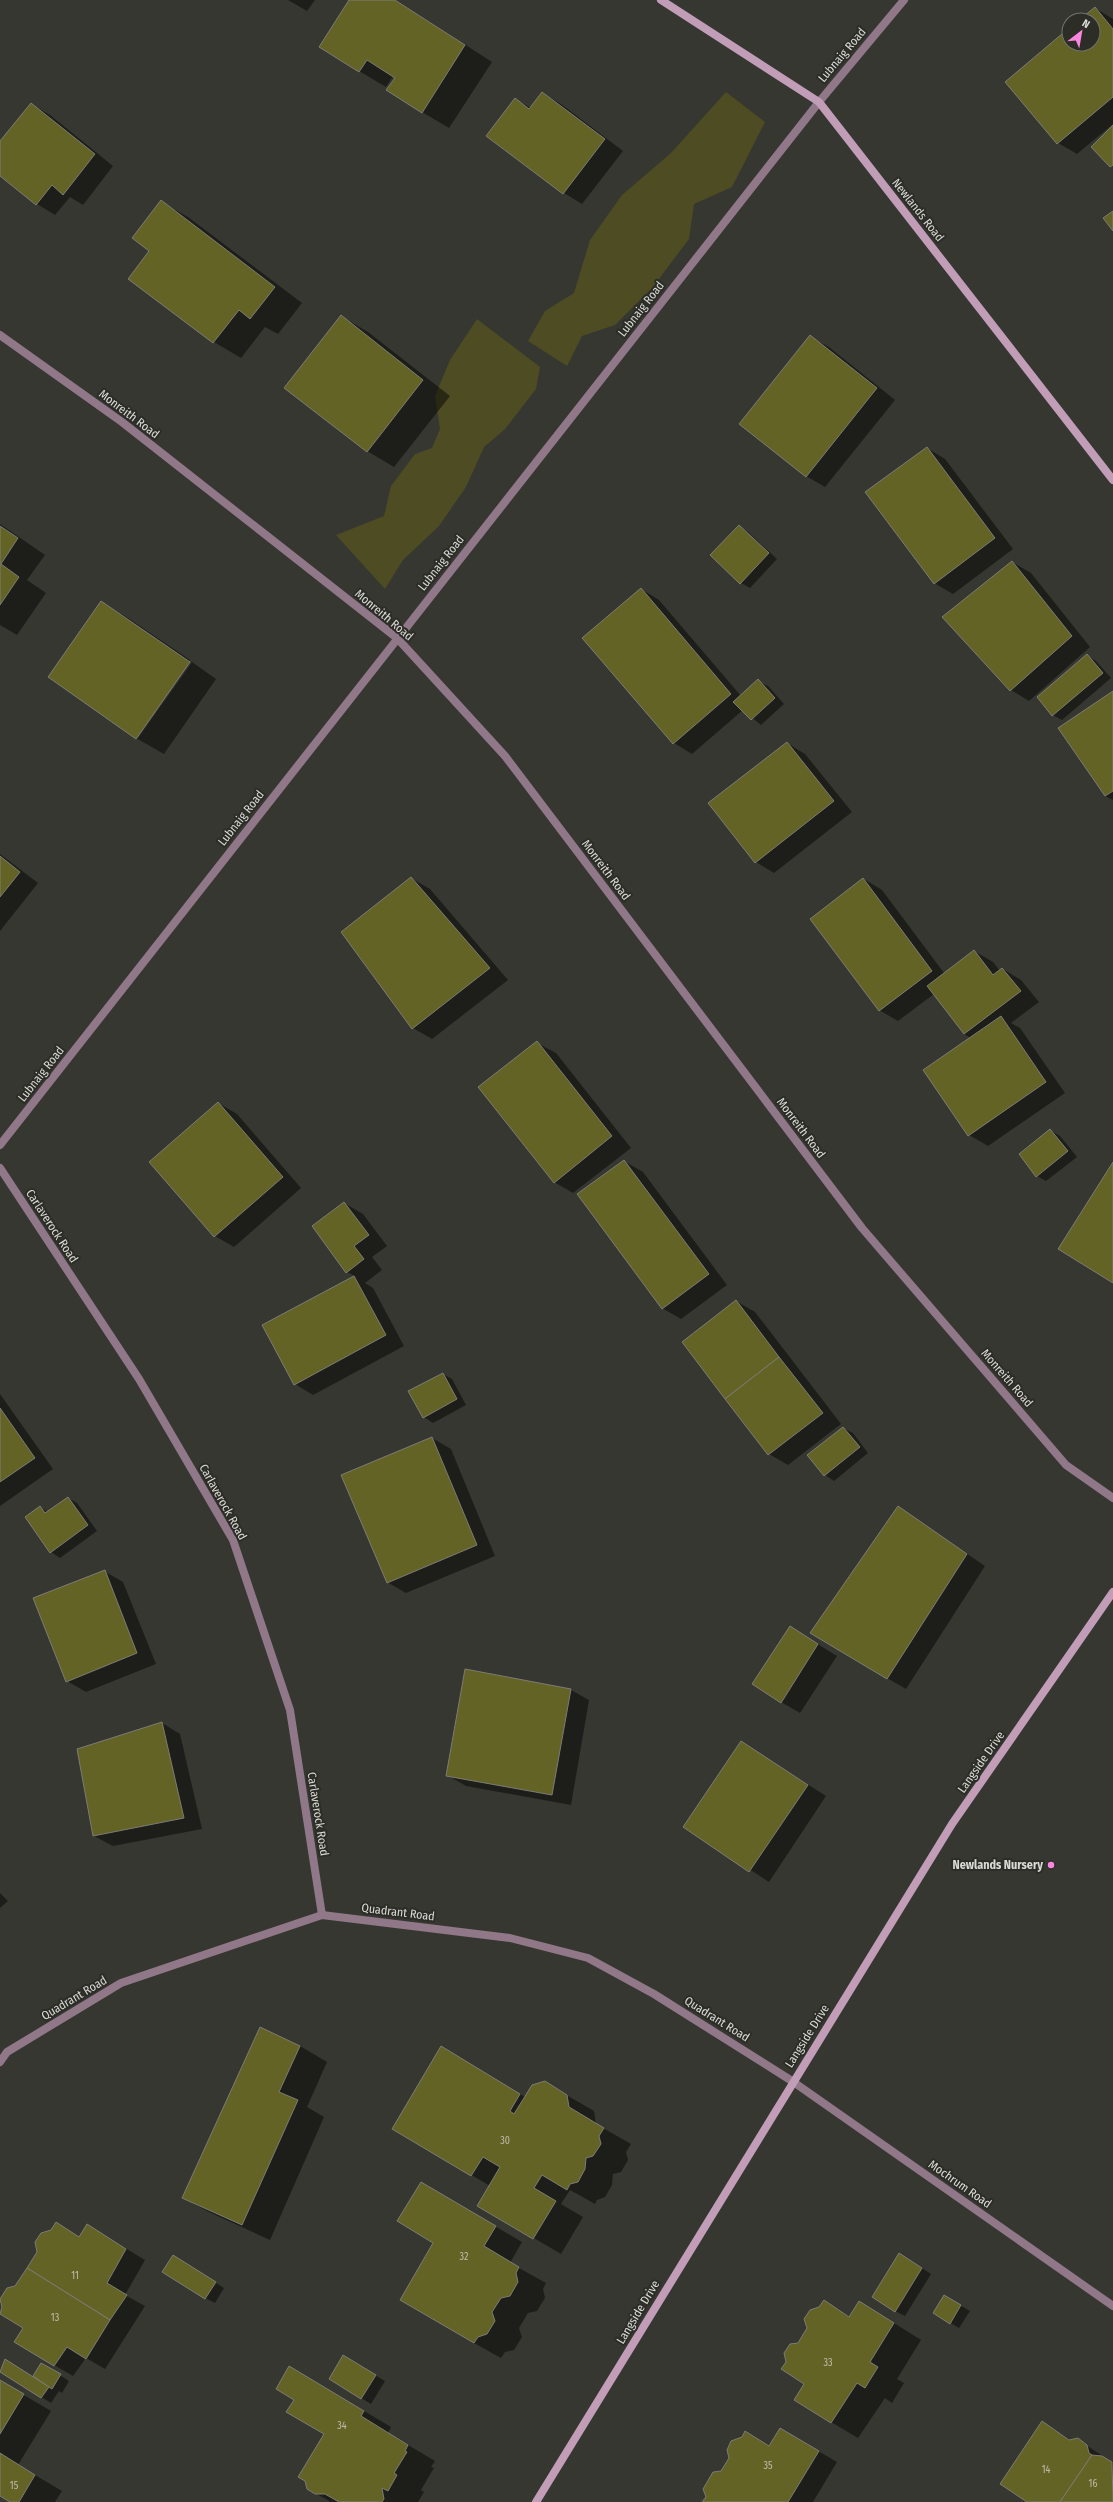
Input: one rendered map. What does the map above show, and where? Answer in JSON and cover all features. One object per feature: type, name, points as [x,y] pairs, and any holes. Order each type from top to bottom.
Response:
[{"type":"street","name":"Newlands Road","points":[[662,0],[819,102],[1113,480]]},
{"type":"street","name":"Lubnaig Road","points":[[0,1145],[819,102],[904,0]]},
{"type":"street","name":"Monreith Road","points":[[0,335],[122,422],[397,638],[505,756],[862,1228],[1066,1465],[1113,1498]]},
{"type":"street","name":"Carlaverock Road","points":[[0,1168],[139,1379],[233,1540],[290,1710],[322,1915]]},
{"type":"street","name":"Langside Drive","points":[[536,2502],[792,2081],[952,1824],[1113,1592]]},
{"type":"street","name":"Quadrant Road","points":[[0,2062],[7,2052],[121,1983],[322,1915],[510,1938],[588,1958],[654,1994],[792,2081]]},
{"type":"street","name":"Mochrum Road","points":[[792,2081],[1113,2306]]},
{"type":"shaded area","points":[[726,92],[765,122],[732,187],[694,204],[689,239],[652,288],[615,325],[582,336],[567,366],[528,341],[545,311],[574,293],[590,240],[622,195],[671,153]]},
{"type":"shaded area","points":[[477,319],[540,367],[536,389],[505,429],[484,447],[466,487],[439,526],[403,560],[385,589],[336,535],[384,516],[391,486],[415,454],[432,448],[440,429],[435,396],[450,360]]},
{"type":"building","points":[[349,0],[395,0],[465,45],[422,113],[386,90],[395,78],[367,60],[359,72],[319,47]]},
{"type":"building","points":[[1095,7],[1099,12],[1089,12]]},
{"type":"building","points":[[1101,14],[1113,29],[1113,97],[1057,144],[1005,82],[1061,35],[1061,52],[1101,52]]},
{"type":"building","points":[[542,92],[605,139],[563,194],[486,136],[515,98],[529,109]]},
{"type":"building","points":[[31,103],[95,154],[63,195],[52,185],[36,205],[0,176],[0,141]]},
{"type":"building","points":[[1113,125],[1113,165],[1110,167],[1091,147]]},
{"type":"building","points":[[161,200],[275,287],[250,319],[239,310],[213,343],[128,279],[149,251],[132,238]]},
{"type":"building","points":[[1113,211],[1113,231],[1103,218]]},
{"type":"building","points":[[341,315],[423,380],[367,452],[284,388]]},
{"type":"building","points":[[810,335],[877,388],[806,477],[739,424]]},
{"type":"building","points":[[927,447],[995,538],[934,584],[865,492]]},
{"type":"building","points":[[739,525],[769,553],[740,584],[710,555]]},
{"type":"building","points":[[0,526],[18,538],[1,564],[19,577],[0,605]]},
{"type":"building","points":[[1012,561],[1072,636],[1010,691],[942,617]]},
{"type":"building","points":[[641,588],[731,694],[673,744],[582,638]]},
{"type":"building","points":[[101,601],[190,662],[136,739],[48,677]]},
{"type":"building","points":[[1087,654],[1103,673],[1052,716],[1037,697]]},
{"type":"building","points":[[758,679],[775,698],[751,720],[733,702]]},
{"type":"building","points":[[1113,691],[1113,791],[1105,796],[1058,728]]},
{"type":"building","points":[[787,742],[834,801],[755,863],[708,803]]},
{"type":"building","points":[[0,856],[20,872],[0,897]]},
{"type":"building","points":[[411,877],[490,968],[412,1029],[341,932]]},
{"type":"building","points":[[863,878],[932,971],[879,1011],[810,919]]},
{"type":"building","points":[[974,950],[993,975],[1002,968],[1021,991],[964,1034],[927,986]]},
{"type":"building","points":[[1001,1016],[1046,1082],[968,1136],[923,1070]]},
{"type":"building","points":[[537,1041],[612,1136],[554,1183],[478,1087]]},
{"type":"building","points":[[218,1102],[283,1177],[214,1237],[149,1162]]},
{"type":"building","points":[[1050,1129],[1068,1151],[1036,1177],[1019,1154]]},
{"type":"building","points":[[624,1160],[709,1274],[662,1309],[577,1194]]},
{"type":"building","points":[[1113,1162],[1113,1283],[1058,1249]]},
{"type":"building","points":[[344,1202],[369,1235],[354,1246],[364,1259],[346,1273],[312,1226]]},
{"type":"building","points":[[354,1276],[386,1335],[294,1385],[262,1325]]},
{"type":"building","points":[[736,1300],[779,1357],[725,1399],[682,1342]]},
{"type":"building","points":[[779,1357],[823,1413],[768,1455],[725,1399]]},
{"type":"building","points":[[443,1373],[457,1399],[423,1418],[408,1391]]},
{"type":"building","points":[[0,1408],[35,1458],[0,1482]]},
{"type":"building","points":[[843,1427],[860,1447],[824,1476],[807,1455]]},
{"type":"building","points":[[432,1437],[477,1545],[387,1583],[341,1475]]},
{"type":"building","points":[[68,1497],[88,1525],[50,1553],[25,1517],[40,1506],[45,1513]]},
{"type":"building","points":[[898,1506],[967,1554],[887,1679],[810,1633]]},
{"type":"building","points":[[105,1570],[137,1653],[66,1682],[33,1598]]},
{"type":"building","points":[[790,1626],[818,1644],[781,1703],[752,1684]]},
{"type":"building","points":[[465,1669],[571,1689],[552,1795],[446,1776]]},
{"type":"building","points":[[162,1722],[184,1818],[93,1836],[77,1749]]},
{"type":"building","points":[[741,1741],[808,1785],[749,1872],[683,1827]]},
{"type":"building","points":[[260,2027],[300,2046],[279,2092],[298,2100],[242,2225],[182,2198]]},
{"type":"building","points":[[441,2046],[520,2094],[510,2111],[514,2114],[532,2085],[545,2081],[567,2095],[569,2107],[604,2128],[599,2136],[601,2144],[593,2156],[586,2158],[585,2169],[578,2182],[570,2184],[567,2190],[542,2175],[534,2188],[556,2201],[533,2239],[477,2206],[500,2167],[483,2157],[471,2176],[392,2129]]},
{"type":"building","points":[[421,2182],[496,2226],[484,2246],[519,2267],[516,2273],[518,2282],[510,2296],[501,2298],[492,2312],[495,2321],[487,2334],[478,2337],[474,2343],[400,2300],[433,2243],[397,2221]]},
{"type":"building","points":[[56,2222],[79,2237],[87,2224],[126,2249],[107,2283],[127,2295],[110,2320],[27,2268],[37,2252],[35,2242],[41,2233],[51,2230]]},
{"type":"building","points":[[899,2253],[922,2268],[895,2312],[872,2297]]},
{"type":"building","points":[[173,2255],[216,2282],[205,2299],[162,2272]]},
{"type":"building","points":[[27,2268],[110,2320],[86,2359],[67,2347],[54,2366],[14,2342],[23,2328],[0,2314],[2,2307],[0,2299],[7,2288],[15,2286]]},
{"type":"building","points":[[944,2295],[961,2305],[950,2324],[933,2313]]},
{"type":"building","points":[[824,2300],[849,2317],[859,2301],[894,2323],[870,2362],[878,2367],[865,2388],[857,2383],[831,2423],[794,2400],[804,2384],[781,2369],[786,2362],[784,2353],[790,2344],[798,2343],[807,2328],[804,2319],[810,2310],[819,2307]]},
{"type":"building","points":[[343,2355],[376,2375],[361,2399],[329,2379]]},
{"type":"building","points":[[5,2359],[49,2387],[41,2398],[0,2372]]},
{"type":"building","points":[[41,2363],[61,2374],[52,2389],[33,2376]]},
{"type":"building","points":[[289,2366],[364,2411],[361,2416],[408,2445],[405,2451],[407,2452],[394,2473],[397,2475],[388,2491],[382,2488],[384,2499],[382,2502],[339,2502],[325,2494],[315,2494],[307,2489],[305,2481],[298,2477],[324,2434],[286,2412],[294,2400],[276,2389]]},
{"type":"building","points":[[0,2380],[24,2394],[0,2434]]},
{"type":"building","points":[[1042,2421],[1069,2440],[1078,2438],[1087,2445],[1089,2453],[1092,2455],[1060,2502],[1027,2502],[1000,2484]]},
{"type":"building","points":[[780,2428],[819,2451],[788,2502],[702,2502],[706,2497],[703,2489],[713,2472],[721,2471],[729,2458],[727,2450],[731,2441],[742,2437],[745,2431],[769,2446]]},
{"type":"building","points":[[0,2453],[35,2475],[19,2502],[10,2502],[0,2496]]},
{"type":"building","points":[[1092,2455],[1102,2456],[1112,2462],[1113,2502],[1060,2502]]},
{"type":"place","name":"Newlands Nursery","points":[[1051,1865]]}]
